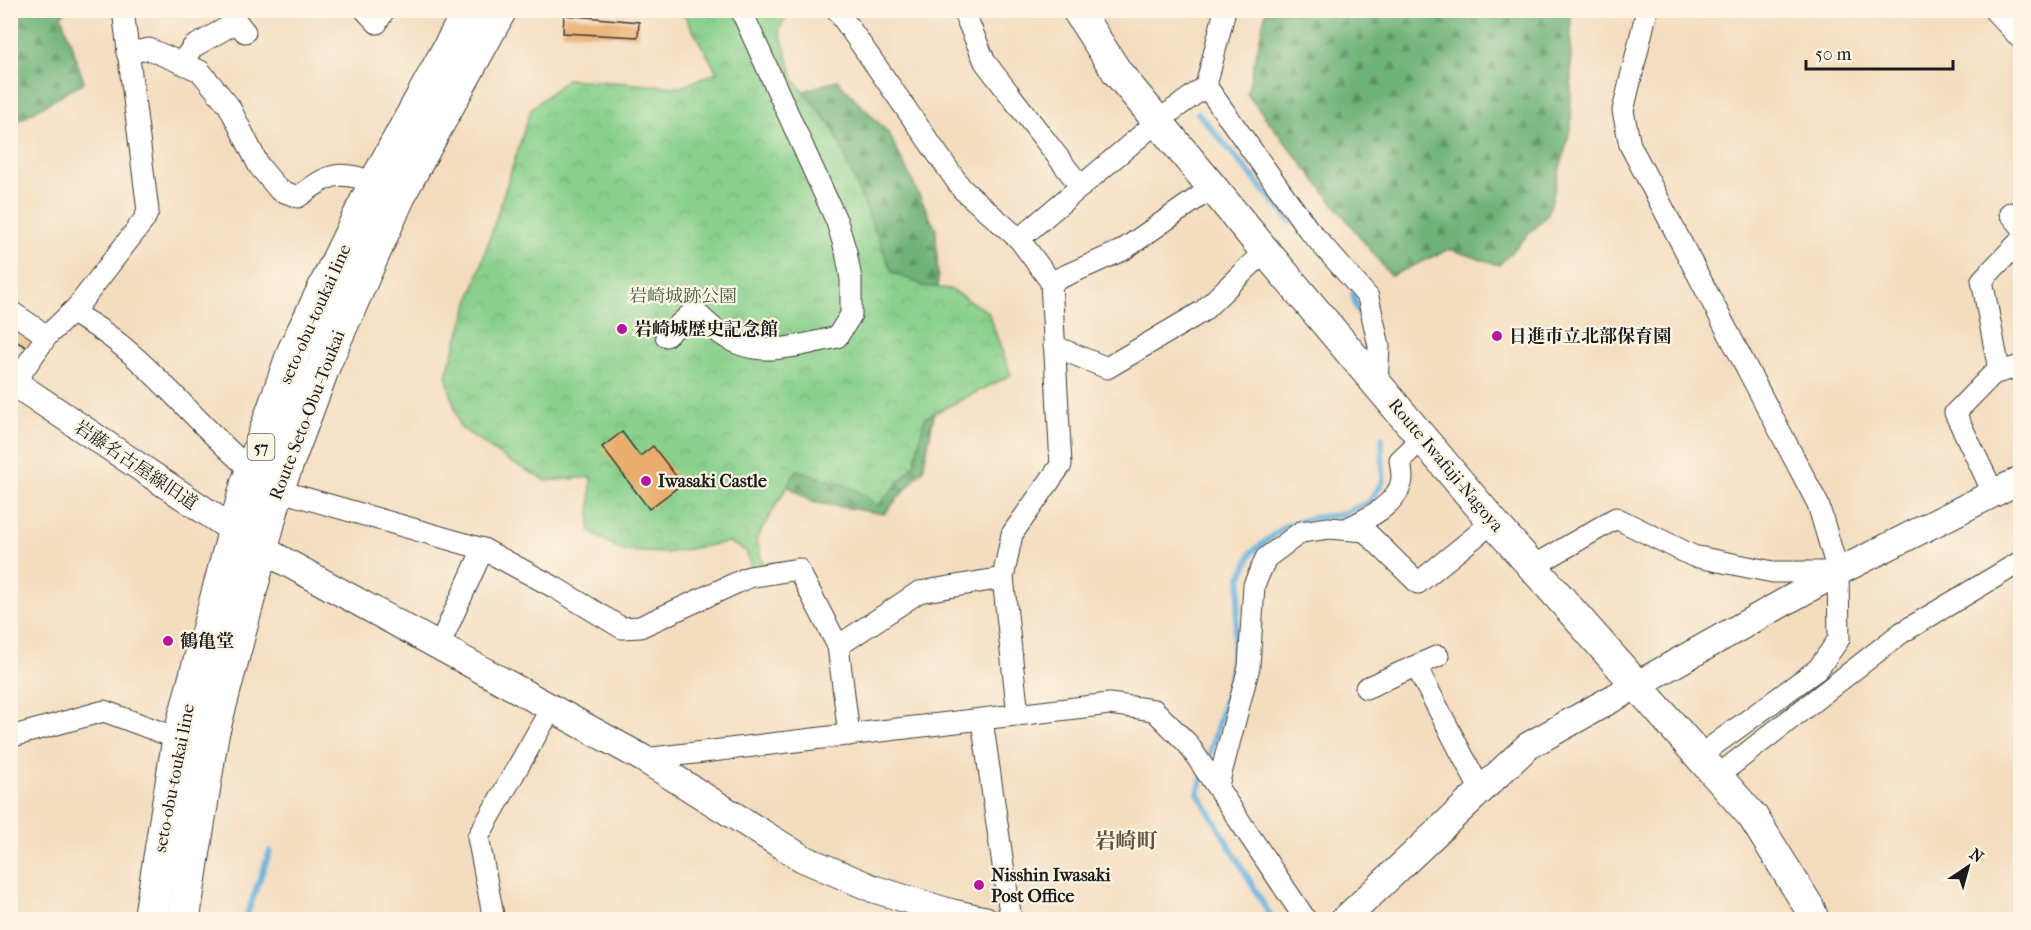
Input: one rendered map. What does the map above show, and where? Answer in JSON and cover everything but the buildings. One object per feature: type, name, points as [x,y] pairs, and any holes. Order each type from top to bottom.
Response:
[{"type":"main road","name":"seto-obu-toukai line","points":[[150,920],[178,739],[235,532],[265,480],[294,351],[376,182],[470,10]]},
{"type":"main road","name":"Route Seto-Obu-Toukai","points":[[183,920],[212,735],[262,549],[265,480],[326,362],[404,187],[500,10]]},
{"type":"main road","name":"Route Iwafuji-Nagoya","points":[[1077,10],[1117,72],[1377,384],[1493,522],[1753,817],[1809,907],[1814,920]]},
{"type":"street","points":[[13,382],[47,336],[71,313],[144,220],[148,211],[123,10]]},
{"type":"street","points":[[364,10],[377,23],[384,10]]},
{"type":"street","points":[[666,336],[694,311],[728,338],[760,350],[786,348],[837,337],[851,315],[851,279],[837,222],[741,10]]},
{"type":"street","points":[[837,10],[962,189],[1019,239],[1051,282],[1061,465],[1012,534],[1004,578],[1018,715]]},
{"type":"street","points":[[963,10],[985,62],[1081,187]]},
{"type":"street","points":[[1019,239],[1158,121],[1206,86],[1225,10]]},
{"type":"street","points":[[1647,10],[1623,111],[1630,145],[1818,504],[1838,572],[1839,639],[1818,669],[1707,766]]},
{"type":"street","points":[[1994,10],[2020,38]]},
{"type":"street","points":[[181,63],[193,47],[237,22],[245,32]]},
{"type":"street","points":[[127,53],[149,49],[200,71],[212,82],[229,106],[259,165],[279,190],[298,197],[328,176],[346,174],[376,182]]},
{"type":"street","points":[[1206,86],[1308,229],[1368,297],[1379,345],[1377,384]]},
{"type":"street","points":[[1051,282],[1123,250],[1213,187]]},
{"type":"street","points":[[1999,370],[1982,280],[2020,241]]},
{"type":"street","points":[[1054,346],[1107,368],[1203,311],[1265,250]]},
{"type":"street","points":[[10,311],[47,336]]},
{"type":"street","points":[[71,313],[108,333],[221,445],[265,480],[483,549],[554,587],[622,628],[640,627],[749,577],[798,569],[838,646],[849,735]]},
{"type":"street","points":[[1994,494],[1955,413],[1999,370],[2020,366]]},
{"type":"street","name":"岩藤名古屋線旧道","points":[[13,382],[262,549],[644,759],[802,858],[874,889],[952,916],[985,920]]},
{"type":"street","points":[[1346,529],[1370,517],[1390,501],[1402,481],[1400,460],[1423,438]]},
{"type":"street","points":[[1344,920],[1528,746],[1838,572],[2020,480]]},
{"type":"street","points":[[1534,566],[1616,518],[1693,556],[1773,572],[1838,572]]},
{"type":"street","points":[[1209,772],[1249,667],[1254,585],[1266,558],[1300,532],[1329,528],[1365,531],[1418,584],[1493,522]]},
{"type":"street","points":[[439,646],[483,549]]},
{"type":"street","points":[[1707,766],[1902,633],[2020,562]]},
{"type":"street","points":[[838,646],[919,592],[1004,578]]},
{"type":"street","points":[[1366,688],[1438,656]]},
{"type":"street","points":[[1416,666],[1481,791]]},
{"type":"street","points":[[644,759],[1109,704],[1154,710],[1188,744],[1209,772],[1306,920]]},
{"type":"street","points":[[494,920],[478,837],[552,707]]},
{"type":"street","points":[[10,737],[104,711],[178,739]]},
{"type":"street","points":[[981,720],[1011,920]]},
{"type":"green space","name":"岩崎城跡公園","points":[[791,10],[779,29],[794,80],[833,128],[892,272],[924,286],[950,289],[988,312],[1011,375],[925,418],[914,465],[878,506],[853,488],[797,470],[756,539],[765,571],[756,581],[746,551],[729,542],[666,553],[623,551],[590,532],[591,477],[547,481],[509,461],[460,427],[446,375],[531,109],[567,79],[681,87],[717,72],[682,11]]},
{"type":"green space","points":[[10,11],[67,11],[61,15],[84,82],[11,125]]},
{"type":"green space","points":[[1266,11],[1571,11],[1571,126],[1548,214],[1499,265],[1449,249],[1391,276],[1247,94]]},
{"type":"green space","points":[[837,80],[889,134],[936,230],[941,379],[923,470],[884,514],[812,502],[711,435],[789,96]]},
{"type":"waterway","points":[[1198,113],[1291,222]]},
{"type":"waterway","points":[[1353,294],[1358,312]]},
{"type":"waterway","points":[[1207,764],[1230,682],[1241,577],[1252,552],[1285,526],[1311,518],[1339,515],[1369,502],[1383,481],[1382,438]]},
{"type":"waterway","points":[[1203,776],[1198,793],[1273,920]]},
{"type":"waterway","points":[[245,920],[270,851]]},
{"type":"place","name":"岩崎城歴史記念館","points":[[622,329]]},
{"type":"place","name":"日進市立北部保育園","points":[[1497,336]]},
{"type":"place","name":"Iwasaki Castle","points":[[646,481]]},
{"type":"place","name":"鶴亀堂","points":[[168,641]]},
{"type":"place","name":"Nisshin Iwasaki Post Office","points":[[979,885]]},
{"type":"district","name":"岩崎町","points":[[1126,841]]}]
